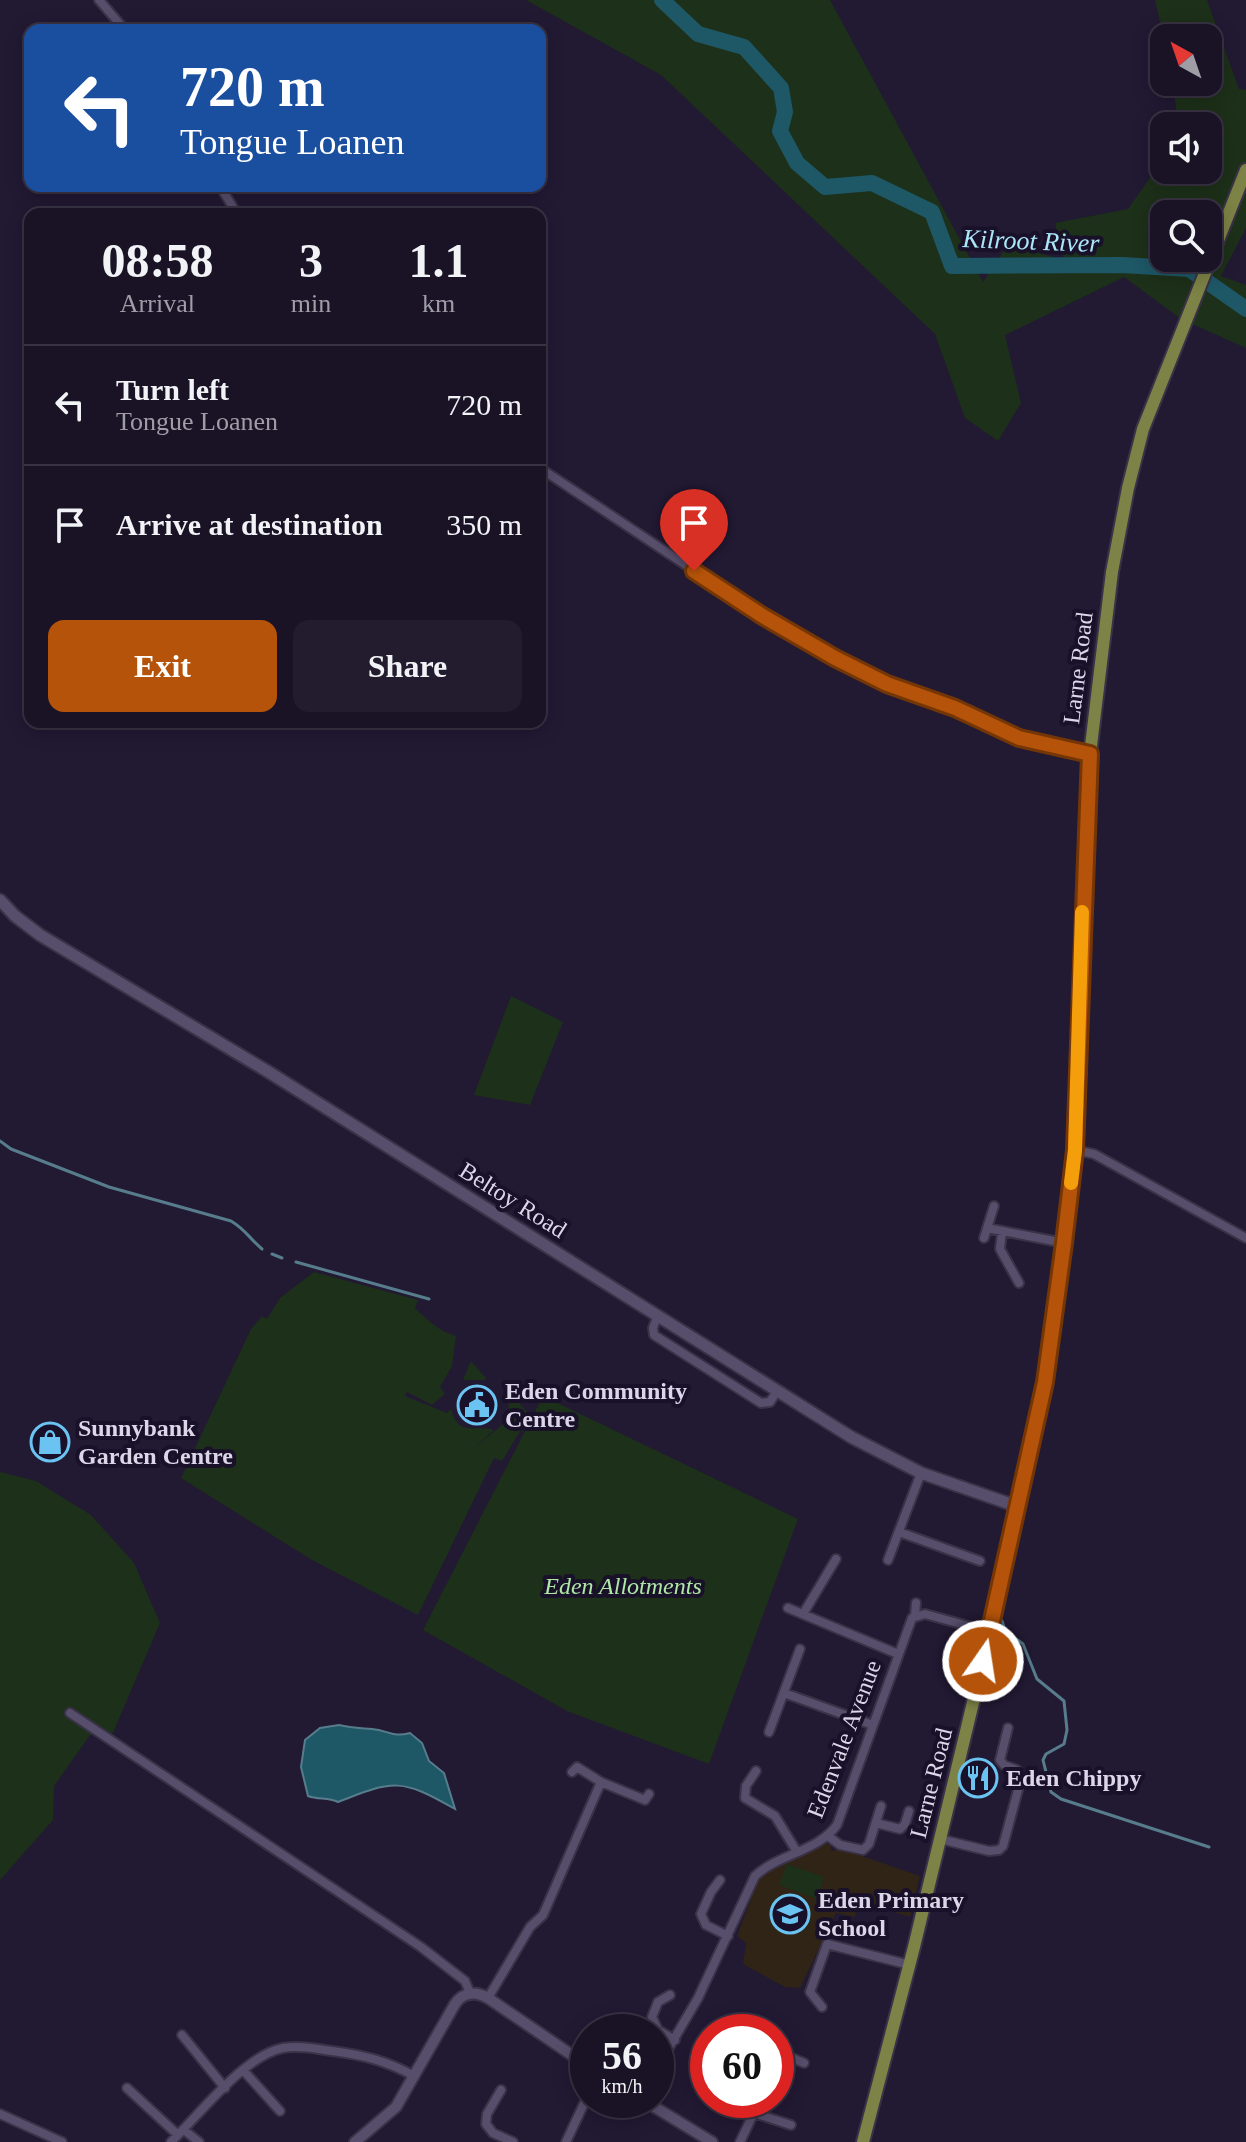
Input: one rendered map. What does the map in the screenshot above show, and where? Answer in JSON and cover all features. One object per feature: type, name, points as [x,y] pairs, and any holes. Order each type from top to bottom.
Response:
[{"type":"main road","name":"Larne Road","points":[[863,2142],[910,1965],[990,1632],[1045,1382],[1075,1150],[1090,754],[1112,572],[1128,488],[1143,429],[1246,170]]},
{"type":"main road","name":"Beltoy Road","points":[[0,900],[40,935],[267,1071],[851,1437],[921,1473],[1019,1507]]},
{"type":"street","points":[[99,0],[120,24]]},
{"type":"street","points":[[546,472],[761,615],[835,658],[887,684],[955,708],[1019,738],[1090,754]]},
{"type":"street","points":[[1075,1150],[1094,1154],[1246,1238]]},
{"type":"street","points":[[994,1206],[985,1233],[1002,1232],[1064,1243]]},
{"type":"street","points":[[1002,1232],[1000,1249],[1019,1283]]},
{"type":"street","points":[[657,1317],[654,1335],[761,1403],[770,1402],[777,1391]]},
{"type":"street","points":[[888,1560],[921,1473]]},
{"type":"street","points":[[899,1532],[980,1561]]},
{"type":"street","points":[[803,1614],[836,1559]]},
{"type":"street","name":"Edenvale Avenue","points":[[675,2040],[755,1876],[766,1867],[828,1836],[839,1820],[909,1622],[915,1615],[916,1603]]},
{"type":"street","points":[[788,1608],[898,1654]]},
{"type":"street","points":[[915,1615],[925,1614],[990,1632]]},
{"type":"street","points":[[769,1732],[800,1649]]},
{"type":"street","points":[[784,1693],[873,1725]]},
{"type":"street","points":[[70,1713],[421,1947],[465,1981],[470,1993]]},
{"type":"street","points":[[940,1839],[989,1851],[999,1850],[1003,1846],[1021,1779],[1019,1772],[1000,1760],[1008,1728]]},
{"type":"street","points":[[577,1767],[601,1782],[646,1801]]},
{"type":"street","points":[[756,1771],[746,1786],[745,1798],[775,1816],[797,1852]]},
{"type":"street","points":[[488,1998],[530,1927],[543,1915],[601,1782]]},
{"type":"street","points":[[828,1836],[840,1845],[860,1851],[869,1844],[881,1806]]},
{"type":"street","points":[[876,1823],[900,1829],[909,1811]]},
{"type":"street","points":[[720,1880],[703,1906],[701,1918],[706,1925],[728,1936]]},
{"type":"street","points":[[822,2007],[810,1992],[827,1944],[910,1965]]},
{"type":"street","points":[[355,2142],[396,2107],[456,2002],[470,1993],[488,1998],[570,2054]]},
{"type":"street","points":[[670,1995],[658,2002],[652,2017],[658,2030],[675,2040]]},
{"type":"street","points":[[182,2035],[225,2088]]},
{"type":"street","points":[[178,2136],[243,2070],[267,2053],[300,2047],[382,2060],[414,2076]]},
{"type":"street","points":[[794,2060],[804,2063]]},
{"type":"street","points":[[243,2070],[280,2111]]},
{"type":"street","points":[[127,2088],[178,2136],[199,2142]]},
{"type":"street","points":[[501,2090],[487,2114],[486,2124],[496,2135],[513,2142]]},
{"type":"street","points":[[0,2114],[62,2142]]},
{"type":"street","points":[[566,2142],[577,2118]]},
{"type":"street","points":[[670,2118],[704,2140]]},
{"type":"street","points":[[740,2142],[752,2118]]},
{"type":"street","points":[[769,2118],[791,2125]]},
{"type":"shaded area","name":"Eden Primary School","points":[[824,1843],[830,1845],[832,1851],[839,1848],[920,1876],[910,1917],[858,1901],[855,1917],[836,1913],[800,1988],[785,1987],[743,1964],[746,1943],[737,1936],[764,1873]]},
{"type":"green space","points":[[526,0],[830,0],[983,282],[1008,244],[1064,260],[1055,223],[1128,209],[1150,178],[1150,184],[1222,184],[1222,112],[1176,112],[1175,96],[1222,96],[1222,42],[1239,89],[1246,90],[1246,228],[1221,276],[1246,285],[1246,348],[1181,319],[1124,277],[1005,335],[1021,403],[998,441],[965,418],[935,334],[661,75]]},
{"type":"green space","points":[[1155,0],[1207,0],[1216,24],[1161,24]]},
{"type":"green space","points":[[511,996],[563,1022],[530,1105],[474,1095]]},
{"type":"green space","points":[[314,1272],[418,1300],[415,1308],[439,1328],[456,1336],[452,1366],[440,1387],[445,1394],[432,1405],[407,1392],[405,1396],[447,1413],[451,1409],[458,1424],[463,1427],[494,1430],[474,1448],[507,1421],[509,1402],[502,1384],[530,1415],[502,1461],[494,1458],[418,1615],[312,1560],[181,1478],[251,1329],[262,1316],[267,1319],[280,1298]]},
{"type":"green space","points":[[471,1361],[486,1378],[485,1380],[463,1380]]},
{"type":"green space","name":"Eden Allotments","points":[[543,1396],[798,1519],[709,1764],[567,1711],[423,1630]]},
{"type":"green space","points":[[0,1472],[36,1481],[91,1515],[134,1563],[160,1623],[112,1735],[90,1735],[54,1786],[53,1820],[0,1880]]},
{"type":"green space","points":[[787,1864],[824,1877],[817,1899],[779,1885]]},
{"type":"water","points":[[339,1725],[394,1734],[410,1733],[422,1743],[429,1761],[444,1773],[455,1809],[422,1792],[398,1786],[373,1789],[338,1802],[308,1796],[301,1767],[305,1740],[320,1728]]},
{"type":"waterway","name":"Kilroot River","points":[[662,0],[698,34],[744,47],[781,88],[785,112],[780,131],[797,163],[825,187],[872,183],[932,212],[952,266],[1122,265],[1189,269],[1246,309]]},
{"type":"waterway","points":[[0,1141],[11,1149],[109,1187],[231,1221],[262,1249]]},
{"type":"waterway","points":[[272,1254],[282,1258]]},
{"type":"waterway","points":[[296,1262],[429,1299]]},
{"type":"waterway","points":[[997,1619],[1023,1644],[1037,1679],[1064,1701],[1067,1730],[1064,1744],[1046,1754],[1043,1760],[1051,1792],[1061,1799],[1209,1847]]},
{"type":"slow traffic","points":[[1071,1183],[1075,1150],[1082,912]]},
{"type":"place","name":"Eden Community Centre","points":[[477,1405]]},
{"type":"place","name":"Sunnybank Garden Centre","points":[[50,1442]]},
{"type":"place","name":"Eden Chippy","points":[[978,1778]]},
{"type":"place","name":"Eden Primary School","points":[[790,1914]]},
{"type":"route","points":[[694,571],[761,615],[887,684],[955,708],[1019,738],[1090,754],[1075,1150],[1045,1382],[983,1661]]}]
